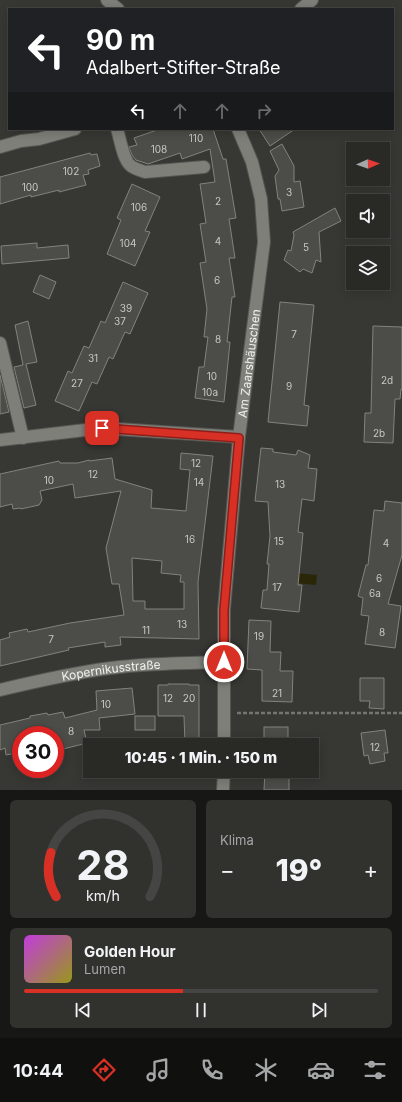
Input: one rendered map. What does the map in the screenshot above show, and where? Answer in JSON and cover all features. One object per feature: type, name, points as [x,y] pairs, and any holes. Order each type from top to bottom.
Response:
[{"type":"street","points":[[107,0],[117,8]]},
{"type":"street","points":[[303,8],[312,0]]},
{"type":"street","points":[[0,147],[21,141],[39,139],[71,130]]},
{"type":"street","points":[[117,130],[127,161],[130,166],[136,169],[145,172],[204,167]]},
{"type":"street","name":"Am Zaarshäuschen","points":[[224,738],[224,610],[239,438],[264,242],[261,199],[252,162],[238,130]]},
{"type":"street","points":[[0,343],[23,438]]},
{"type":"street","points":[[0,440],[102,428],[239,438]]},
{"type":"street","name":"Kopernikusstraße","points":[[0,690],[66,675],[112,668],[163,664],[224,662]]},
{"type":"street","points":[[224,778],[224,790]]},
{"type":"path","points":[[224,713],[402,713]]},
{"type":"shaded area","points":[[295,573],[317,575],[316,585],[294,583]]},
{"type":"building","points":[[157,130],[213,130],[223,159],[226,159],[236,218],[229,219],[235,258],[229,258],[235,297],[232,297],[227,342],[230,342],[224,402],[195,398],[199,367],[204,367],[208,337],[204,337],[207,309],[200,263],[206,262],[200,224],[206,223],[200,184],[215,182],[210,149],[182,159],[180,153],[148,164],[136,160],[132,155],[129,147],[137,145],[134,138]]},
{"type":"building","points":[[260,130],[294,130],[270,146]]},
{"type":"building","points":[[282,144],[294,166],[294,182],[300,181],[304,207],[282,211],[280,199],[278,199],[275,176],[279,170],[270,151]]},
{"type":"building","points":[[90,153],[91,155],[97,154],[100,166],[88,170],[89,174],[83,175],[86,185],[59,192],[59,190],[31,197],[31,195],[0,204],[0,177]]},
{"type":"building","points":[[132,184],[160,197],[145,231],[150,232],[135,266],[107,254],[121,220],[117,218]]},
{"type":"building","points":[[335,208],[341,221],[319,232],[321,262],[316,260],[312,273],[303,269],[300,272],[284,260],[288,250],[291,251],[294,235],[293,232]]},
{"type":"building","points":[[37,243],[37,248],[68,245],[69,258],[2,264],[1,246]]},
{"type":"building","points":[[40,275],[56,282],[49,299],[33,292]]},
{"type":"building","points":[[123,282],[148,293],[130,334],[125,332],[113,359],[109,357],[97,384],[92,382],[79,411],[55,401],[68,371],[72,373],[84,346],[89,348],[101,321],[105,323]]},
{"type":"building","points":[[280,302],[314,305],[304,405],[309,406],[307,426],[268,422]]},
{"type":"building","points":[[28,321],[37,362],[26,364],[36,405],[24,408],[14,367],[23,365],[15,325]]},
{"type":"building","points":[[373,326],[402,327],[402,390],[401,389],[400,399],[395,399],[393,443],[364,442],[365,413],[371,413]]},
{"type":"building","points":[[0,375],[9,412],[0,414]]},
{"type":"building","points":[[261,448],[273,449],[273,452],[296,455],[298,450],[310,455],[308,468],[317,469],[314,501],[302,499],[298,532],[303,533],[298,585],[302,585],[299,612],[261,608],[263,590],[267,590],[269,564],[267,564],[270,536],[268,502],[255,501]]},
{"type":"building","points":[[181,453],[213,456],[198,582],[199,639],[120,637],[121,645],[105,647],[105,642],[68,648],[69,650],[0,666],[0,640],[10,637],[9,633],[27,629],[28,632],[70,623],[124,615],[119,584],[112,584],[106,548],[121,491],[75,498],[73,484],[40,491],[42,500],[39,505],[21,509],[13,509],[12,504],[0,507],[0,474],[59,461],[60,463],[78,463],[89,460],[112,458],[115,479],[152,490],[151,508],[186,511],[190,470],[180,469]],"holes":[[[132,558],[162,561],[161,573],[181,575],[180,582],[184,582],[184,609],[145,609],[145,601],[133,601]]]},
{"type":"building","points":[[385,501],[402,503],[402,555],[388,604],[401,606],[395,648],[365,644],[369,616],[361,615],[363,598],[358,596],[366,565],[368,565],[374,510],[384,511]]},
{"type":"building","points":[[249,620],[271,621],[270,652],[281,652],[280,671],[293,671],[292,702],[262,701],[262,670],[247,669]]},
{"type":"building","points":[[360,678],[384,678],[384,709],[369,708],[370,701],[360,701]]},
{"type":"building","points":[[158,685],[199,685],[199,738],[185,738],[184,716],[158,716]]},
{"type":"building","points":[[132,688],[135,714],[99,718],[100,730],[84,730],[86,738],[83,738],[83,744],[64,749],[64,726],[12,726],[12,754],[6,755],[5,748],[0,750],[0,725],[30,718],[30,716],[47,713],[48,715],[63,712],[65,718],[97,710],[96,691]]},
{"type":"building","points":[[135,716],[155,716],[155,730],[135,730]]},
{"type":"building","points":[[264,727],[288,727],[288,738],[264,738]]},
{"type":"building","points":[[385,730],[388,753],[384,753],[385,761],[370,764],[368,755],[364,756],[361,733]]},
{"type":"building","points":[[265,778],[289,778],[289,790],[264,790]]},
{"type":"route","points":[[102,428],[239,438],[224,610],[224,662]]}]
